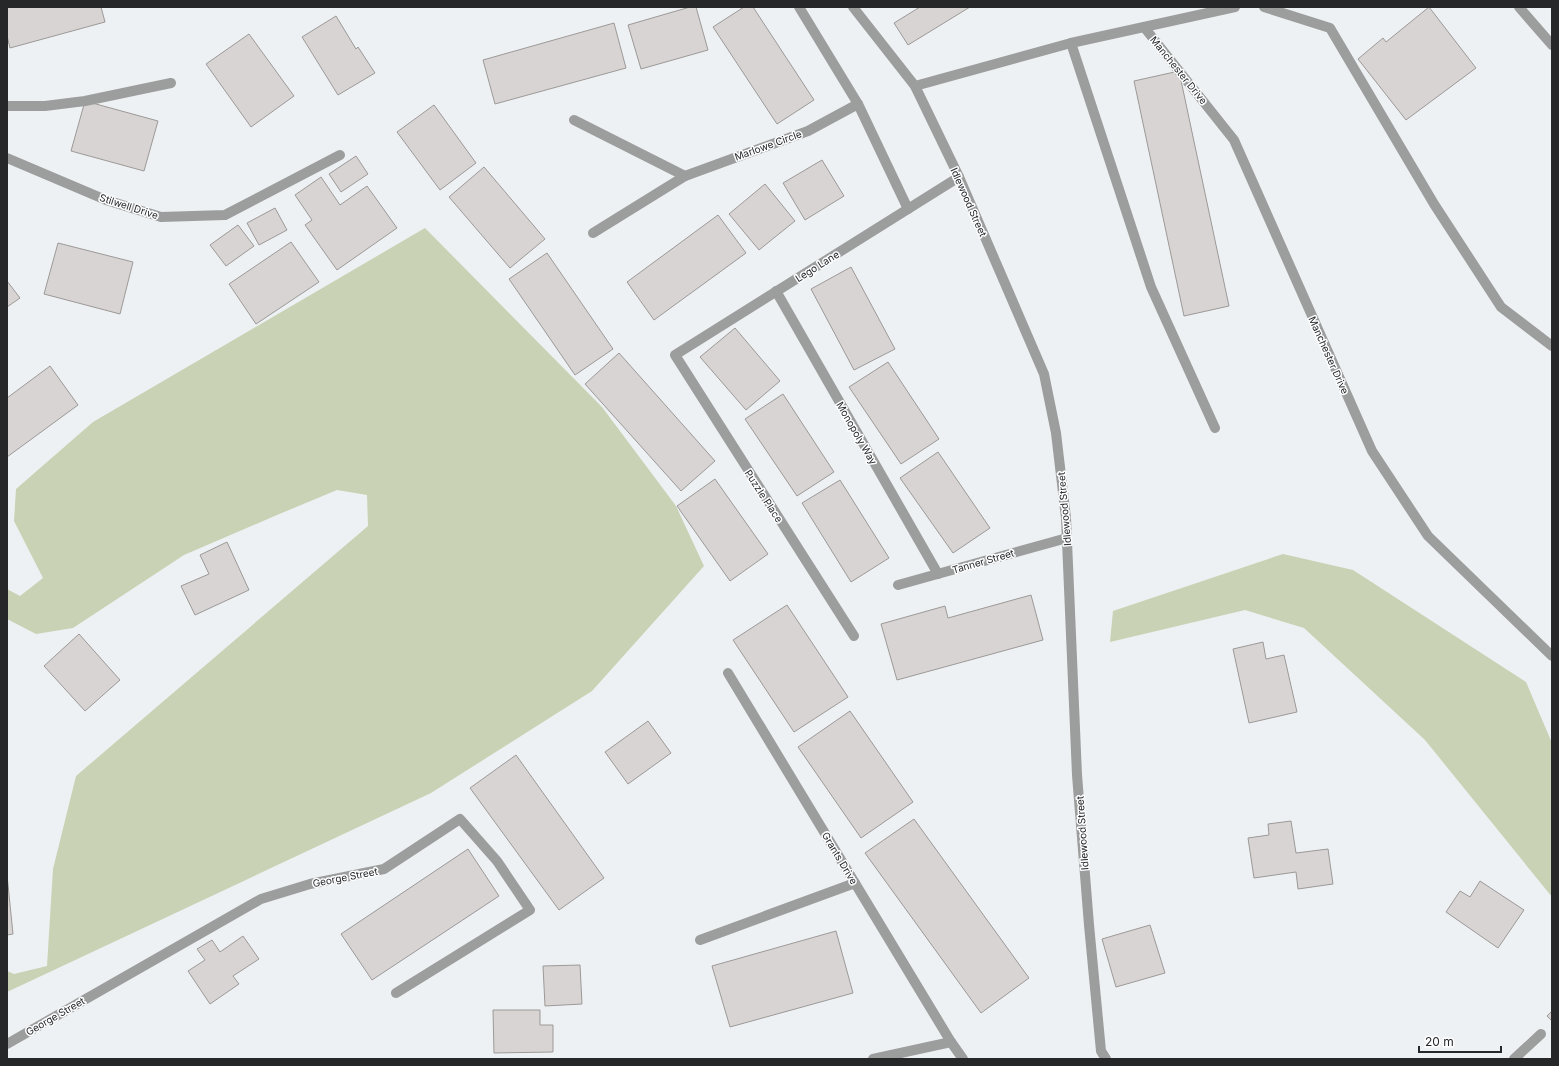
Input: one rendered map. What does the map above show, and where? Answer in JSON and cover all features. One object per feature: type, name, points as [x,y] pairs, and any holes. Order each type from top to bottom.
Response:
[{"type":"street","points":[[799,7],[858,104],[908,209]]},
{"type":"street","name":"Idlewood Street","points":[[853,7],[915,86],[959,178],[1044,374],[1056,433],[1066,518],[1080,806],[1089,925],[1102,1051],[1106,1059]]},
{"type":"street","name":"Manchester Drive","points":[[915,86],[1071,43],[1235,7]]},
{"type":"street","points":[[1264,7],[1330,28],[1434,204],[1501,307],[1552,346]]},
{"type":"street","points":[[1519,7],[1552,46]]},
{"type":"street","name":"Manchester Drive","points":[[1144,27],[1234,140],[1372,451],[1428,536],[1552,656]]},
{"type":"street","points":[[1071,43],[1151,287],[1215,428]]},
{"type":"street","points":[[7,106],[45,106],[85,100],[171,83]]},
{"type":"street","name":"Marlowe Circle","points":[[593,233],[685,176],[808,131],[858,104]]},
{"type":"street","points":[[574,120],[685,176]]},
{"type":"street","name":"Stilwell Drive","points":[[7,158],[106,200],[161,217],[225,215],[340,156]]},
{"type":"street","name":"Lego Lane","points":[[675,355],[959,178]]},
{"type":"street","name":"Monopoly Way","points":[[776,291],[938,574]]},
{"type":"street","name":"Puzzle Place","points":[[675,355],[854,636]]},
{"type":"street","name":"Tanner Street","points":[[898,585],[1067,538]]},
{"type":"street","name":"Grants Drive","points":[[728,673],[963,1059]]},
{"type":"street","name":"George Street","points":[[7,1044],[261,898],[310,884],[384,869],[460,819],[497,861],[530,910],[396,993]]},
{"type":"street","points":[[700,940],[855,883]]},
{"type":"street","points":[[1514,1059],[1541,1034]]},
{"type":"street","points":[[873,1059],[952,1042]]},
{"type":"green space","points":[[425,228],[602,407],[676,506],[704,566],[592,691],[431,793],[7,992],[7,971],[14,974],[47,966],[53,869],[76,776],[368,526],[367,495],[337,490],[184,555],[73,628],[36,634],[7,619],[7,589],[20,596],[43,578],[14,521],[16,489],[93,422]]},
{"type":"green space","points":[[1283,554],[1353,570],[1526,682],[1552,743],[1552,897],[1425,740],[1304,628],[1245,610],[1110,642],[1113,611]]},
{"type":"building","points":[[7,7],[101,7],[105,22],[10,48],[7,36]]},
{"type":"building","points":[[690,7],[696,7],[708,50],[641,69],[628,25]]},
{"type":"building","points":[[744,7],[753,7],[814,100],[777,124],[713,27]]},
{"type":"building","points":[[920,7],[970,7],[908,45],[894,23]]},
{"type":"building","points":[[1429,7],[1476,68],[1406,120],[1358,59],[1383,38],[1386,42]]},
{"type":"building","points":[[336,16],[356,49],[358,47],[375,73],[338,95],[302,37]]},
{"type":"building","points":[[614,23],[626,68],[495,104],[483,60]]},
{"type":"building","points":[[249,34],[294,96],[251,127],[206,64]]},
{"type":"building","points":[[1179,71],[1229,306],[1184,316],[1134,81]]},
{"type":"building","points":[[85,101],[158,121],[144,171],[71,151]]},
{"type":"building","points":[[434,105],[476,163],[440,190],[397,132]]},
{"type":"building","points":[[356,156],[368,174],[341,192],[329,174]]},
{"type":"building","points":[[822,160],[844,196],[805,220],[783,183]]},
{"type":"building","points":[[484,167],[545,239],[510,268],[449,197]]},
{"type":"building","points":[[321,177],[340,205],[367,186],[397,228],[337,270],[305,225],[312,220],[295,195]]},
{"type":"building","points":[[765,184],[795,221],[759,250],[729,214]]},
{"type":"building","points":[[275,208],[287,230],[259,245],[247,223]]},
{"type":"building","points":[[718,215],[746,253],[654,320],[627,282]]},
{"type":"building","points":[[238,225],[254,246],[226,266],[210,245]]},
{"type":"building","points":[[291,242],[319,282],[256,324],[229,284]]},
{"type":"building","points":[[58,243],[133,262],[120,314],[44,294]]},
{"type":"building","points":[[547,253],[613,349],[575,375],[509,279]]},
{"type":"building","points":[[851,267],[895,349],[854,370],[811,289]]},
{"type":"building","points":[[7,281],[20,298],[7,307]]},
{"type":"building","points":[[735,328],[780,381],[746,410],[700,357]]},
{"type":"building","points":[[619,353],[715,461],[681,491],[585,384]]},
{"type":"building","points":[[888,362],[939,439],[901,464],[849,387]]},
{"type":"building","points":[[50,366],[78,405],[7,457],[7,398]]},
{"type":"building","points":[[783,394],[834,472],[797,496],[745,419]]},
{"type":"building","points":[[938,452],[990,528],[953,553],[900,478]]},
{"type":"building","points":[[715,479],[768,554],[730,581],[677,506]]},
{"type":"building","points":[[840,480],[889,558],[851,582],[802,503]]},
{"type":"building","points":[[227,542],[249,590],[195,615],[181,586],[209,574],[200,555]]},
{"type":"building","points":[[1031,595],[1043,640],[897,680],[881,624],[945,606],[948,618]]},
{"type":"building","points":[[787,605],[848,697],[794,732],[733,640]]},
{"type":"building","points":[[79,634],[120,680],[85,711],[44,666]]},
{"type":"building","points":[[1263,642],[1266,659],[1284,655],[1297,712],[1249,723],[1233,649]]},
{"type":"building","points":[[850,711],[913,802],[861,838],[798,747]]},
{"type":"building","points":[[648,721],[671,753],[628,784],[605,752]]},
{"type":"building","points":[[516,755],[604,878],[559,910],[470,788]]},
{"type":"building","points":[[914,819],[1029,978],[981,1013],[865,853]]},
{"type":"building","points":[[1291,821],[1296,853],[1328,849],[1333,884],[1298,889],[1296,872],[1254,878],[1248,838],[1269,835],[1268,824]]},
{"type":"building","points":[[468,849],[499,896],[372,980],[341,934]]},
{"type":"building","points":[[7,875],[13,934],[7,935]]},
{"type":"building","points":[[1480,881],[1524,910],[1498,948],[1446,912],[1460,891],[1470,897]]},
{"type":"building","points":[[1150,925],[1165,973],[1116,987],[1102,939]]},
{"type":"building","points":[[836,931],[853,993],[730,1027],[712,966]]},
{"type":"building","points":[[243,936],[259,959],[233,976],[239,984],[210,1004],[188,971],[205,960],[197,949],[212,940],[220,952]]},
{"type":"building","points":[[580,965],[582,1004],[545,1006],[543,966]]},
{"type":"building","points":[[493,1010],[540,1010],[540,1025],[553,1025],[553,1052],[494,1053]]},
{"type":"building","points":[[1552,1011],[1552,1021],[1547,1016]]}]
